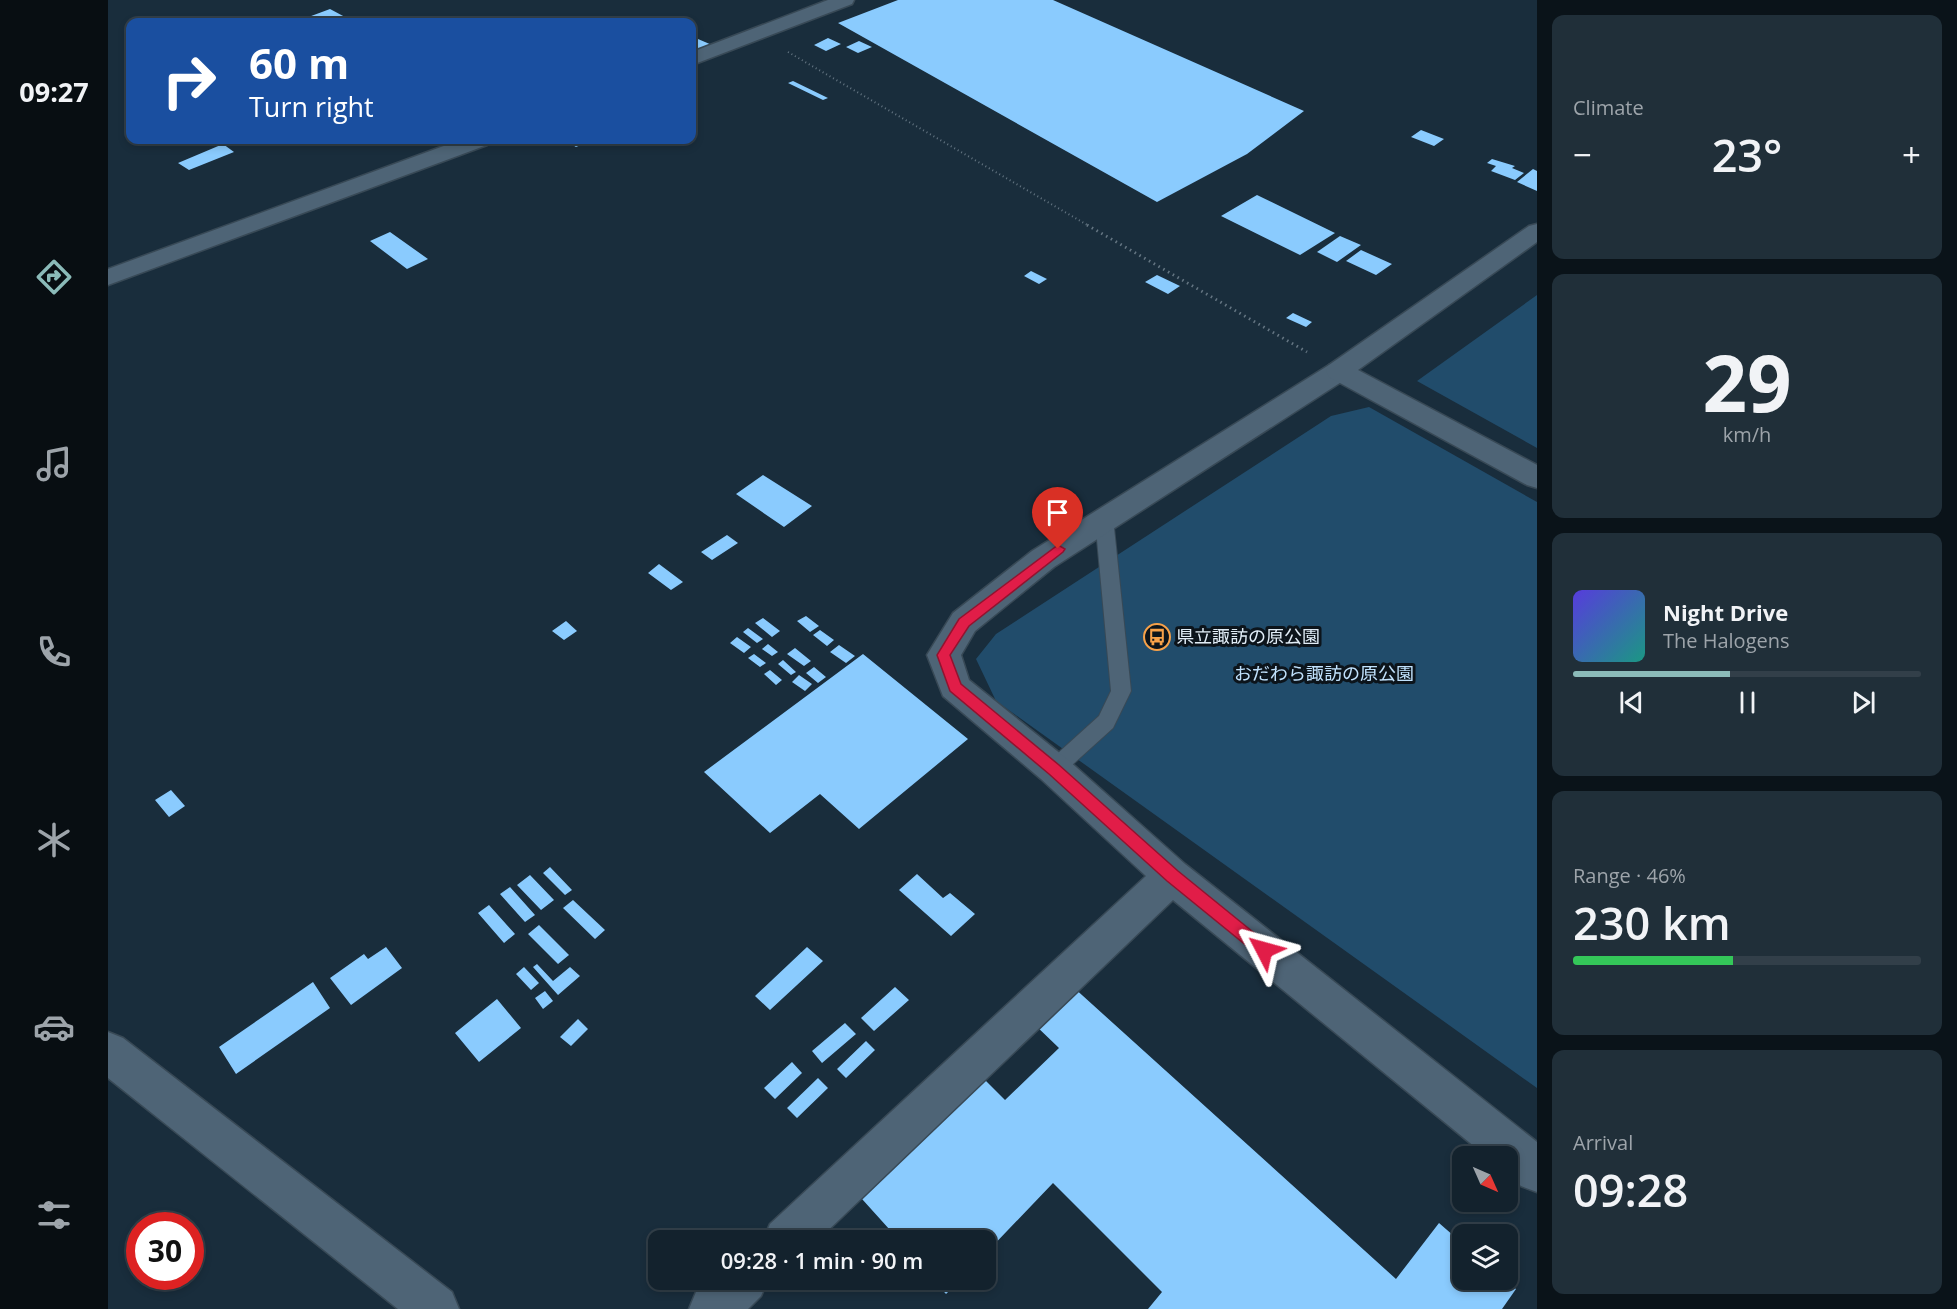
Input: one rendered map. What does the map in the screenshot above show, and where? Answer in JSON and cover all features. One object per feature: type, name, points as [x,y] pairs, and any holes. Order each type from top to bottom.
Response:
[{"type":"street","points":[[696,57],[845,0]]},
{"type":"street","points":[[108,278],[468,144]]},
{"type":"street","points":[[1537,231],[1339,371],[1104,518],[1043,559],[964,622],[944,655],[955,687],[1054,769],[1172,876],[1537,1170]]},
{"type":"street","points":[[1339,371],[1537,478]]},
{"type":"street","points":[[797,1230],[1172,876]]},
{"type":"street","points":[[108,1052],[435,1309]]},
{"type":"street","points":[[713,1309],[734,1290]]},
{"type":"lane","points":[[1054,769],[1106,722],[1121,691],[1104,518]]},
{"type":"path","points":[[757,34],[1339,371]]},
{"type":"green space","points":[[1537,295],[1537,448],[1417,381]]},
{"type":"green space","name":"おだわら諏訪の原公園","points":[[1369,407],[1537,502],[1537,1088],[996,701],[976,659],[996,634],[1331,416]]},
{"type":"building","points":[[898,0],[1053,0],[1304,111],[1247,154],[1157,202],[838,23]]},
{"type":"building","points":[[330,9],[345,17],[342,18],[306,18]]},
{"type":"building","points":[[828,38],[841,44],[826,51],[814,45]]},
{"type":"building","points":[[696,40],[712,45],[701,51],[696,49]]},
{"type":"building","points":[[859,41],[872,47],[858,53],[846,47]]},
{"type":"building","points":[[793,81],[828,98],[823,100],[788,83]]},
{"type":"building","points":[[1421,130],[1444,139],[1434,146],[1411,137]]},
{"type":"building","points":[[223,144],[234,152],[189,170],[178,163]]},
{"type":"building","points":[[1492,159],[1515,166],[1512,168],[1524,173],[1515,180],[1491,171],[1496,166],[1487,163]]},
{"type":"building","points":[[1533,169],[1537,171],[1537,191],[1517,182]]},
{"type":"building","points":[[1257,195],[1335,233],[1300,255],[1221,216]]},
{"type":"building","points":[[390,232],[428,259],[407,269],[370,241]]},
{"type":"building","points":[[1340,236],[1361,245],[1337,262],[1317,252]]},
{"type":"building","points":[[1361,250],[1392,264],[1376,275],[1346,261]]},
{"type":"building","points":[[1031,271],[1047,279],[1039,284],[1024,276]]},
{"type":"building","points":[[1157,275],[1180,286],[1168,294],[1145,282]]},
{"type":"building","points":[[1293,313],[1312,322],[1306,327],[1286,318]]},
{"type":"building","points":[[763,475],[812,506],[784,527],[736,494]]},
{"type":"building","points":[[727,535],[738,543],[712,560],[701,552]]},
{"type":"building","points":[[659,564],[683,582],[671,590],[648,573]]},
{"type":"building","points":[[806,616],[819,626],[810,632],[797,621]]},
{"type":"building","points":[[763,618],[780,631],[772,637],[755,623]]},
{"type":"building","points":[[566,621],[577,631],[564,640],[552,631]]},
{"type":"building","points":[[748,628],[763,639],[757,643],[743,632]]},
{"type":"building","points":[[820,630],[834,640],[827,646],[813,635]]},
{"type":"building","points":[[737,637],[751,647],[744,653],[730,643]]},
{"type":"building","points":[[768,644],[778,652],[772,656],[762,649]]},
{"type":"building","points":[[839,645],[855,656],[846,663],[830,652]]},
{"type":"building","points":[[795,648],[811,661],[804,666],[787,654]]},
{"type":"building","points":[[754,654],[766,663],[760,667],[748,658]]},
{"type":"building","points":[[863,654],[968,739],[859,829],[820,794],[770,833],[704,772]]},
{"type":"building","points":[[783,660],[796,672],[791,675],[778,664]]},
{"type":"building","points":[[814,667],[826,677],[818,683],[806,673]]},
{"type":"building","points":[[770,670],[782,680],[776,685],[764,674]]},
{"type":"building","points":[[799,675],[812,684],[805,691],[792,682]]},
{"type":"building","points":[[171,790],[185,806],[169,817],[155,800]]},
{"type":"building","points":[[550,867],[572,890],[565,895],[543,873]]},
{"type":"building","points":[[917,874],[943,898],[950,893],[975,914],[951,936],[899,890]]},
{"type":"building","points":[[530,875],[554,900],[541,910],[517,885]]},
{"type":"building","points":[[510,887],[535,915],[525,922],[500,894]]},
{"type":"building","points":[[573,900],[605,930],[595,939],[563,908]]},
{"type":"building","points":[[489,905],[515,934],[504,943],[478,913]]},
{"type":"building","points":[[539,925],[569,955],[558,964],[528,934]]},
{"type":"building","points":[[386,947],[402,968],[351,1005],[330,978],[364,954],[368,959]]},
{"type":"building","points":[[807,947],[823,961],[770,1010],[755,996]]},
{"type":"building","points":[[537,964],[553,981],[570,967],[580,976],[558,995],[533,967]]},
{"type":"building","points":[[524,967],[539,983],[531,990],[516,974]]},
{"type":"building","points":[[313,982],[330,1008],[236,1074],[219,1047]]},
{"type":"building","points":[[1072,986],[1396,1279],[1439,1223],[1452,1234],[1452,1290],[1515,1290],[1502,1309],[1148,1309],[1162,1292],[1053,1183],[996,1243],[996,1230],[890,1230],[853,1189],[976,1071],[1005,1100],[1059,1048],[1033,1023]]},
{"type":"building","points":[[895,987],[909,1000],[874,1031],[861,1018]]},
{"type":"building","points":[[545,991],[553,1001],[543,1009],[535,998]]},
{"type":"building","points":[[497,999],[521,1028],[479,1062],[455,1033]]},
{"type":"building","points":[[578,1019],[588,1029],[571,1046],[560,1037]]},
{"type":"building","points":[[845,1023],[856,1034],[822,1063],[812,1051]]},
{"type":"building","points":[[866,1041],[875,1050],[846,1078],[837,1069]]},
{"type":"building","points":[[792,1062],[802,1073],[775,1099],[764,1088]]},
{"type":"building","points":[[818,1078],[828,1088],[797,1118],[787,1108]]},
{"type":"place","name":"県立諏訪の原公園","points":[[1157,637]]},
{"type":"route","points":[[1058,549],[964,622],[944,655],[955,687],[1054,769],[1172,876],[1264,950]]}]
